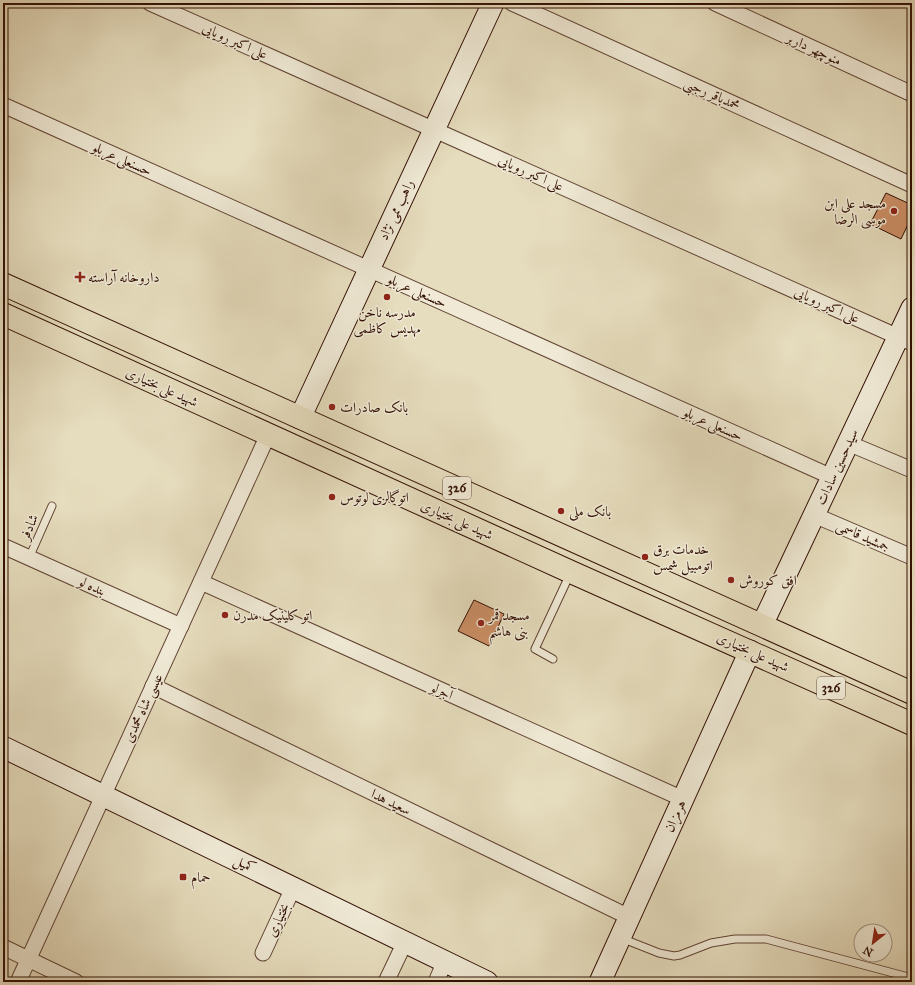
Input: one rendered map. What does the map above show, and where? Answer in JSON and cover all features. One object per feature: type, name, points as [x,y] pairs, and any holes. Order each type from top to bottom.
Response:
[{"type":"main road","name":"راهب ممی نژاد","points":[[300,418],[493,3]]},
{"type":"main road","name":"شهید علی بختیاری","points":[[3,284],[912,693]]},
{"type":"main road","name":"سیدحسین سادات","points":[[762,625],[848,443],[905,340],[912,308]]},
{"type":"main road","name":"شهید علی بختیاری","points":[[3,314],[571,572],[912,724]]},
{"type":"main road","points":[[278,439],[300,418]]},
{"type":"main road","points":[[750,651],[762,625]]},
{"type":"main road","name":"هرمزان","points":[[600,982],[750,651]]},
{"type":"main road","points":[[822,684],[835,658]]},
{"type":"main road","name":"کمیل","points":[[3,747],[487,982]]},
{"type":"street","name":"علی اکبر رویایی","points":[[150,3],[905,340]]},
{"type":"street","name":"محمدباقر رجبی","points":[[512,3],[912,185]]},
{"type":"street","name":"منوچهر داربر","points":[[715,3],[912,94]]},
{"type":"street","name":"حسنعلی عربلو","points":[[3,105],[832,477]]},
{"type":"street","name":"عیسی شاه محمدی","points":[[18,982],[201,582],[278,439]]},
{"type":"street","points":[[848,443],[912,470]]},
{"type":"street","name":"جمشید قاسمی","points":[[814,514],[912,557]]},
{"type":"street","name":"بنده لو","points":[[3,546],[181,626]]},
{"type":"street","name":"آجرلو","points":[[201,582],[683,799]]},
{"type":"street","name":"سعید هدا","points":[[153,686],[629,917]]},
{"type":"street","name":"بختیاری","points":[[264,953],[293,888]]},
{"type":"street","points":[[386,982],[405,942]]},
{"type":"street","points":[[3,947],[76,982]]},
{"type":"street","points":[[436,982],[445,961]]},
{"type":"lane","name":"شادفر","points":[[29,558],[52,506]]},
{"type":"lane","points":[[553,659],[535,650],[571,572]]},
{"type":"lane","points":[[620,937],[660,953],[674,956],[711,943],[735,939],[766,939],[912,978]]},
{"type":"building","name":"مسجد علی ابن موسی الرضا","points":[[886,193],[912,205],[912,216],[901,239],[870,224]]},
{"type":"building","name":"مسجد قمر بنی هاشم","points":[[474,600],[504,614],[489,646],[458,631]]},
{"type":"place","name":"مسجد علی ابن موسی الرضا","points":[[894,211]]},
{"type":"place","name":"داروخانه آراسته","points":[[80,277]]},
{"type":"place","name":"مدرسه ناخن مهدیس کاظمی","points":[[387,297]]},
{"type":"place","name":"بانک صادرات","points":[[332,407]]},
{"type":"place","name":"اتوگالری لوتوس","points":[[332,497]]},
{"type":"place","name":"بانک ملی","points":[[561,511]]},
{"type":"place","name":"خدمات برق اتومبیل شمس","points":[[645,557]]},
{"type":"place","name":"افق کوروش","points":[[731,580]]},
{"type":"place","name":"اتو کلینیک مدرن","points":[[225,615]]},
{"type":"place","name":"مسجد قمر بنی هاشم","points":[[481,623]]},
{"type":"place","name":"حمام","points":[[183,877]]}]
